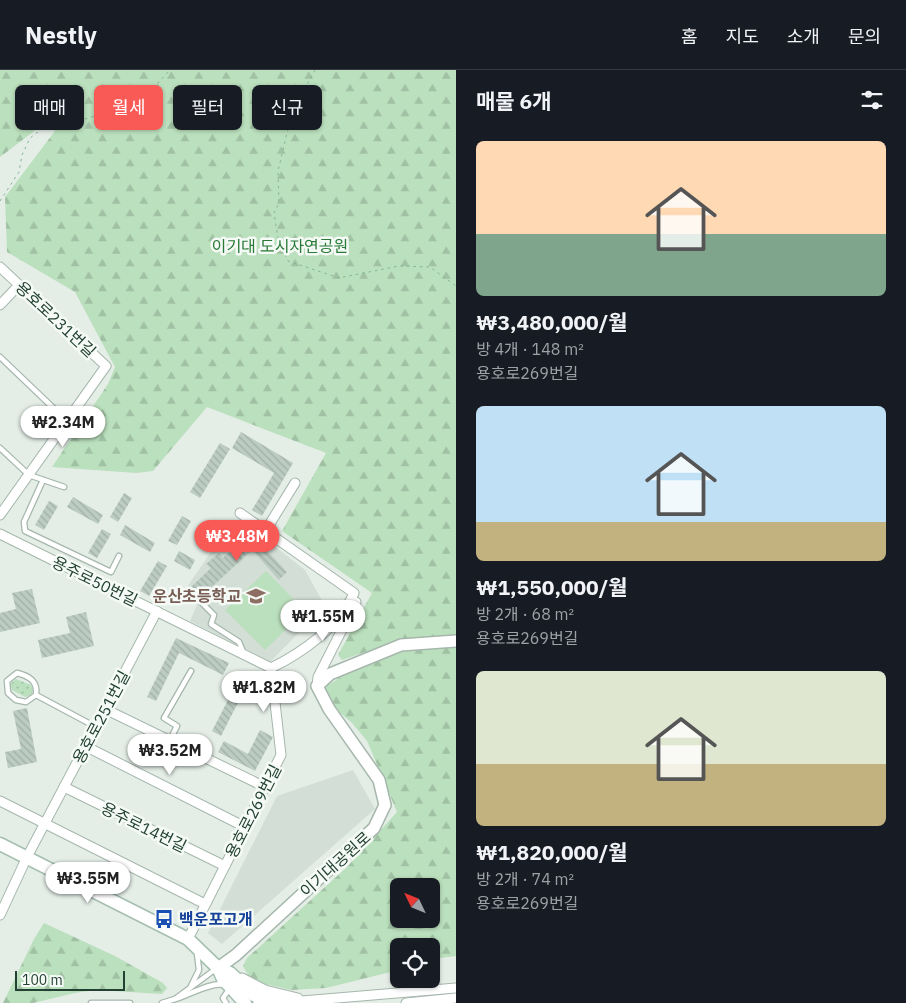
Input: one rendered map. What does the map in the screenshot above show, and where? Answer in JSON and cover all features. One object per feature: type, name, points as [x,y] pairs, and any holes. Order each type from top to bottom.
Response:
[{"type":"main road","points":[[0,844],[192,943],[218,968],[230,973],[254,995],[269,1000]]},
{"type":"main road","points":[[218,968],[223,979],[245,1003]]},
{"type":"main road","points":[[231,988],[237,1003]]},
{"type":"street","name":"용호로231번길","points":[[0,267],[106,366],[0,515]]},
{"type":"street","points":[[1,302],[19,285]]},
{"type":"street","points":[[266,530],[295,484]]},
{"type":"street","points":[[240,513],[354,593],[357,600],[318,677],[317,686]]},
{"type":"street","name":"용주로50번길","points":[[0,534],[271,668]]},
{"type":"street","points":[[271,668],[293,657],[320,636],[350,604],[354,593]]},
{"type":"street","name":"용호로251번길","points":[[0,915],[44,824],[157,612]]},
{"type":"street","points":[[317,686],[330,674],[401,645],[456,641]]},
{"type":"street","name":"용호로269번길","points":[[192,943],[205,904],[282,755],[271,668]]},
{"type":"street","name":"이기대공원로","points":[[218,968],[236,955],[374,828],[385,805],[379,780],[329,709],[317,686]]},
{"type":"street","points":[[105,709],[265,788]]},
{"type":"street","points":[[85,746],[245,827]]},
{"type":"street","name":"용주로14번길","points":[[64,787],[225,866]]},
{"type":"street","points":[[0,801],[205,904]]},
{"type":"street","points":[[230,973],[265,990],[299,998],[325,998]]},
{"type":"street","points":[[269,1000],[290,1002],[456,988]]},
{"type":"street","points":[[406,1003],[456,998]]},
{"type":"lane","points":[[0,357],[67,421]]},
{"type":"lane","points":[[0,448],[29,475],[64,487]]},
{"type":"lane","points":[[43,480],[24,522],[25,531],[111,572],[119,556]]},
{"type":"lane","points":[[197,598],[214,615],[211,624],[239,642],[244,655]]},
{"type":"lane","points":[[170,740],[177,726],[164,718],[191,672]]},
{"type":"lane","points":[[16,673],[27,676],[35,682],[37,688],[36,695],[26,702],[16,700],[8,694],[7,681],[16,673]]},
{"type":"lane","points":[[36,695],[96,727]]},
{"type":"lane","points":[[190,988],[199,970],[199,959],[192,943]]},
{"type":"lane","points":[[175,999],[218,968]]},
{"type":"lane","points":[[162,1003],[187,996],[212,984],[220,984],[231,988],[223,998],[226,1003]]},
{"type":"lane","points":[[91,1003],[130,1003]]},
{"type":"path","points":[[0,201],[19,172],[22,155],[30,138],[42,129],[57,128],[101,114],[120,97],[134,99],[159,82],[170,70]]},
{"type":"path","points":[[315,70],[292,112],[278,171],[279,203],[274,213],[278,238],[288,261],[339,278],[400,266],[430,267],[456,286]]},
{"type":"shaded area","name":"운산초등학교","points":[[246,524],[305,570],[325,606],[270,662],[190,621],[197,605],[187,587],[228,527]]},
{"type":"shaded area","points":[[353,770],[375,809],[222,944],[208,933],[277,796]]},
{"type":"green space","name":"이기대 도시자연공원","points":[[0,70],[456,70],[456,638],[400,640],[342,660],[338,655],[372,593],[282,531],[326,453],[207,407],[153,471],[136,473],[52,467],[108,384],[115,367],[75,292],[7,252],[5,197],[55,131],[54,130],[84,130],[84,85],[15,85],[15,130],[36,130],[0,157]]},
{"type":"green space","points":[[266,571],[305,611],[265,650],[225,610]]},
{"type":"green space","points":[[404,648],[456,648],[456,956],[440,958],[440,938],[390,938],[390,972],[326,988],[291,990],[261,983],[249,977],[243,966],[247,958],[347,867],[397,812],[367,741],[352,723],[323,698],[327,686],[346,673]]},
{"type":"green space","points":[[16,679],[31,685],[33,690],[31,695],[25,697],[12,690],[10,684]]},
{"type":"green space","points":[[44,923],[115,956],[163,983],[167,988],[162,994],[96,990],[33,1003],[3,1003],[34,939]]},
{"type":"building","points":[[241,432],[293,463],[262,516],[252,510],[274,473],[232,448]]},
{"type":"building","points":[[220,443],[230,449],[200,498],[190,492]]},
{"type":"building","points":[[124,493],[132,498],[118,522],[110,517]]},
{"type":"building","points":[[73,497],[103,515],[98,524],[67,507]]},
{"type":"building","points":[[49,501],[58,506],[44,530],[35,525]]},
{"type":"building","points":[[182,516],[191,521],[177,545],[168,541]]},
{"type":"building","points":[[125,525],[155,543],[150,552],[120,535]]},
{"type":"building","name":"운산초등학교","points":[[246,528],[287,572],[279,580],[252,550],[201,597],[191,587],[211,568],[206,564],[219,553],[223,558],[240,543],[236,538]]},
{"type":"building","points":[[102,529],[111,534],[97,558],[88,553]]},
{"type":"building","points":[[179,551],[195,560],[190,570],[174,561]]},
{"type":"building","points":[[158,561],[167,566],[149,596],[140,591]]},
{"type":"building","points":[[32,589],[40,623],[0,632],[0,613],[16,609],[12,593]]},
{"type":"building","points":[[86,612],[94,646],[42,658],[38,640],[70,633],[66,617]]},
{"type":"building","points":[[176,638],[229,663],[223,675],[179,653],[156,701],[147,697]]},
{"type":"building","points":[[243,671],[264,681],[259,691],[247,685],[221,736],[212,731]]},
{"type":"building","points":[[27,708],[37,762],[8,768],[5,752],[21,749],[13,711]]},
{"type":"building","points":[[260,730],[273,737],[255,771],[218,752],[224,741],[248,754]]},
{"type":"place","name":"운산초등학교","points":[[256,596]]},
{"type":"place","name":"백운포고개","points":[[164,919]]}]
